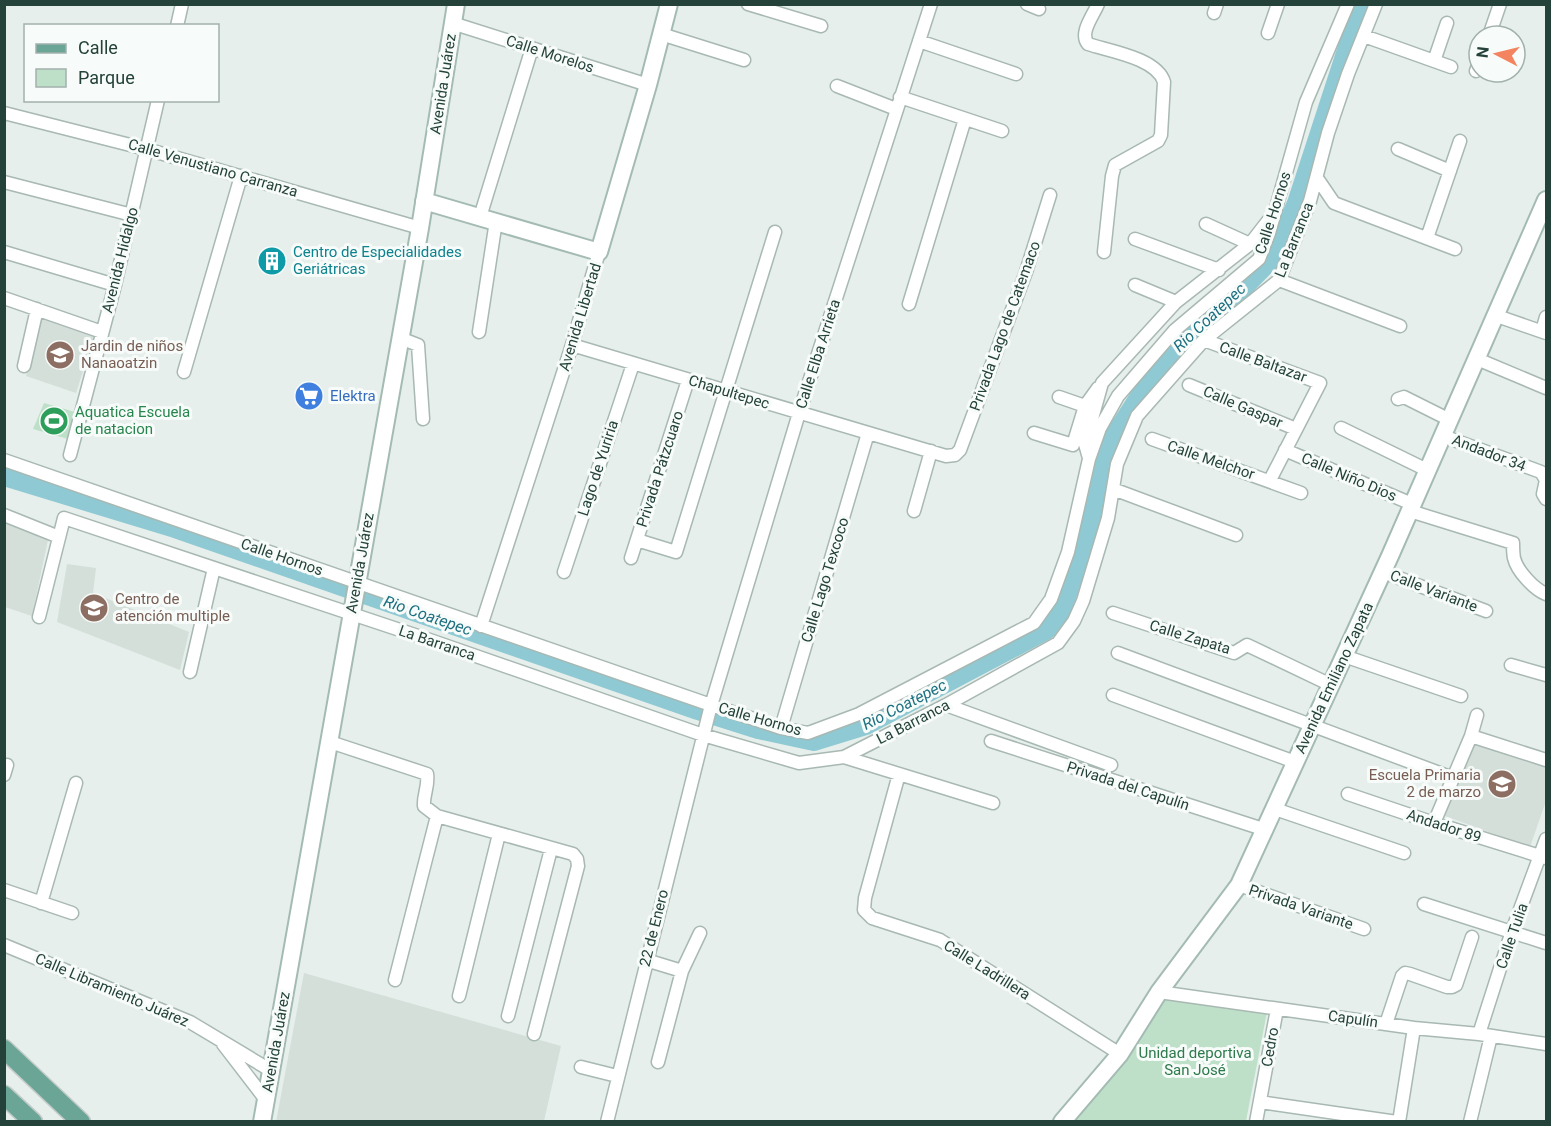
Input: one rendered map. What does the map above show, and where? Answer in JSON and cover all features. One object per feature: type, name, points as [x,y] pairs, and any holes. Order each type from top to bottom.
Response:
[{"type":"main road","points":[[4,1049],[81,1122]]},
{"type":"main road","points":[[4,1095],[31,1121]]},
{"type":"street","points":[[177,24],[182,4]]},
{"type":"street","name":"Avenida Juárez","points":[[262,1122],[420,228],[456,4]]},
{"type":"street","name":"Avenida Libertad","points":[[481,626],[572,345],[648,85],[669,4]]},
{"type":"street","points":[[748,4],[821,26]]},
{"type":"street","name":"Calle Elba Arrieta","points":[[703,734],[799,413],[931,4]]},
{"type":"street","points":[[1098,4],[1084,34],[1085,41],[1088,44],[1149,63],[1162,75],[1164,82],[1161,135],[1158,141],[1115,165],[1104,252]]},
{"type":"street","points":[[1268,33],[1278,4]]},
{"type":"street","name":"Calle Hornos","points":[[4,460],[354,596],[481,626],[711,707],[781,728],[808,733],[859,714],[1034,623],[1051,599],[1068,552],[1089,459],[1100,429],[1118,396],[1175,330],[1259,259],[1269,233],[1306,102],[1348,4]]},
{"type":"street","name":"La Barranca","points":[[59,537],[64,518],[214,568],[354,596],[703,734],[799,763],[844,757],[946,705],[1058,643],[1074,621],[1083,601],[1108,518],[1117,464],[1137,416],[1204,340],[1279,280],[1310,201],[1328,133],[1376,4]]},
{"type":"street","points":[[1493,24],[1500,4]]},
{"type":"street","name":"Calle Morelos","points":[[453,23],[648,85]]},
{"type":"street","points":[[1434,61],[1447,23]]},
{"type":"street","points":[[662,34],[744,60]]},
{"type":"street","points":[[1364,36],[1451,67]]},
{"type":"street","points":[[919,41],[1016,74]]},
{"type":"street","points":[[479,332],[488,219],[532,48]]},
{"type":"street","points":[[837,86],[965,119],[1002,131]]},
{"type":"street","name":"Avenida Hidalgo","points":[[70,454],[115,285],[158,102]]},
{"type":"street","name":"Calle Venustiano Carranza","points":[[4,113],[146,149],[420,228]]},
{"type":"street","points":[[909,304],[965,119]]},
{"type":"street","points":[[1426,238],[1460,141]]},
{"type":"street","points":[[1398,149],[1450,171]]},
{"type":"street","points":[[184,372],[241,176]]},
{"type":"street","points":[[1317,178],[1334,203],[1455,249]]},
{"type":"street","points":[[4,182],[132,215]]},
{"type":"street","name":"Privada Lago de Catemaco","points":[[955,455],[960,450],[1026,272],[1050,195]]},
{"type":"street","name":"Avenida Emiliano Zapata","points":[[1062,1122],[1120,1054],[1159,992],[1239,885],[1383,572],[1546,200]]},
{"type":"street","points":[[424,201],[599,252]]},
{"type":"street","points":[[1034,433],[1073,445],[1085,406],[1102,383],[1176,302],[1250,244],[1274,213]]},
{"type":"street","points":[[1206,224],[1250,244]]},
{"type":"street","points":[[637,540],[676,552],[775,232]]},
{"type":"street","points":[[1135,239],[1219,270]]},
{"type":"street","points":[[4,252],[115,285]]},
{"type":"street","points":[[1279,280],[1400,326]]},
{"type":"street","points":[[1135,285],[1176,302]]},
{"type":"street","points":[[4,298],[102,332]]},
{"type":"street","points":[[24,366],[37,309]]},
{"type":"street","points":[[1497,316],[1544,332],[1546,317]]},
{"type":"street","points":[[400,338],[418,345],[423,420]]},
{"type":"street","name":"Calle Baltazar","points":[[1204,340],[1320,383],[1270,480]]},
{"type":"street","name":"Chapultepec","points":[[572,345],[946,456],[955,455]]},
{"type":"street","points":[[1477,359],[1546,388]]},
{"type":"street","name":"Lago de Yuriria","points":[[564,572],[633,364]]},
{"type":"street","name":"Privada Pátzcuaro","points":[[631,558],[688,380]]},
{"type":"street","points":[[1089,459],[1086,444],[1102,383]]},
{"type":"street","name":"Calle Gaspar","points":[[1189,385],[1296,429]]},
{"type":"street","points":[[1059,397],[1085,406]]},
{"type":"street","points":[[1398,399],[1404,397],[1450,420]]},
{"type":"street","points":[[1341,428],[1427,470]]},
{"type":"street","name":"Calle Lago Texcoco","points":[[781,728],[868,433]]},
{"type":"street","name":"Andador 34","points":[[1443,435],[1541,472],[1546,480],[1543,494],[1546,499]]},
{"type":"street","name":"Calle Melchor","points":[[1152,439],[1301,493]]},
{"type":"street","name":"Calle Niño Dios","points":[[1285,450],[1411,507],[1513,543],[1514,560],[1524,576],[1539,591],[1546,594]]},
{"type":"street","points":[[914,511],[931,451]]},
{"type":"street","points":[[1113,489],[1236,535]]},
{"type":"street","points":[[4,515],[59,537],[39,617]]},
{"type":"street","points":[[190,672],[214,568]]},
{"type":"street","name":"Calle Variante","points":[[1383,572],[1486,611]]},
{"type":"street","name":"Calle Zapata","points":[[1113,613],[1234,653],[1247,645],[1331,685]]},
{"type":"street","points":[[1118,653],[1453,778]]},
{"type":"street","points":[[1344,656],[1461,696]]},
{"type":"street","points":[[1511,664],[1546,675]]},
{"type":"street","points":[[1113,695],[1295,762]]},
{"type":"street","points":[[946,705],[1111,765]]},
{"type":"street","points":[[1434,823],[1471,736],[1477,716]]},
{"type":"street","name":"22 de Enero","points":[[607,1122],[703,734]]},
{"type":"street","points":[[1471,736],[1546,760]]},
{"type":"street","name":"Privada del Capulín","points":[[991,741],[1266,830]]},
{"type":"street","points":[[330,742],[427,774],[428,783],[423,800],[424,806],[437,816],[573,854],[577,859],[578,866],[534,1034]]},
{"type":"street","points":[[844,757],[993,803]]},
{"type":"street","name":"Calle Ladrillera","points":[[899,774],[865,898],[864,910],[872,918],[940,940],[1120,1054]]},
{"type":"street","points":[[41,903],[76,783]]},
{"type":"street","name":"Andador 89","points":[[1348,794],[1544,856]]},
{"type":"street","points":[[1275,809],[1404,853]]},
{"type":"street","points":[[395,980],[437,816]]},
{"type":"street","points":[[459,996],[499,834]]},
{"type":"street","name":"Calle Tulia","points":[[1470,1122],[1485,1035],[1512,931],[1544,856],[1546,838]]},
{"type":"street","points":[[508,1016],[551,849]]},
{"type":"street","name":"Privada Variante","points":[[1239,885],[1364,929]]},
{"type":"street","points":[[4,890],[72,913]]},
{"type":"street","points":[[1424,904],[1546,943]]},
{"type":"street","points":[[658,1062],[682,971],[700,933]]},
{"type":"street","points":[[1386,1024],[1405,973],[1447,987],[1456,985],[1472,937]]},
{"type":"street","name":"Calle Libramiento Juárez","points":[[4,945],[190,1022],[270,1070]]},
{"type":"street","points":[[646,960],[682,971]]},
{"type":"street","name":"Capulín","points":[[1159,992],[1546,1044]]},
{"type":"street","name":"Cedro","points":[[1256,1122],[1277,1009]]},
{"type":"street","points":[[1260,1102],[1398,1122],[1414,1028]]},
{"type":"street","name":"Calle Libramiento Juárez","points":[[219,1038],[266,1100]]},
{"type":"street","points":[[581,1067],[617,1076]]},
{"type":"shaded area","name":"Jardin de niños Nanaoatzin","points":[[41,316],[95,334],[76,393],[26,376]]},
{"type":"shaded area","points":[[4,518],[49,535],[32,616],[5,607]]},
{"type":"shaded area","name":"Centro de atención multiple","points":[[67,564],[96,568],[93,593],[189,632],[180,670],[57,622]]},
{"type":"shaded area","name":"Escuela Primaria 2 de marzo","points":[[1474,740],[1546,767],[1546,801],[1530,847],[1445,816]]},
{"type":"shaded area","points":[[304,973],[561,1046],[544,1121],[276,1122]]},
{"type":"green space","name":"Aquatica Escuela de natacion","points":[[44,403],[75,412],[68,439],[33,429]]},
{"type":"green space","name":"Unidad deportiva San José","points":[[1166,995],[1267,1012],[1246,1121],[1068,1122]]},
{"type":"waterway","name":"Rio Coatepec","points":[[4,476],[175,528],[758,729],[814,741],[866,725],[1046,630],[1062,609],[1095,510],[1110,443],[1164,359],[1233,298],[1274,256],[1297,203],[1362,4]]},
{"type":"place","name":"Centro de Especialidades Geriátricas","points":[[272,261]]},
{"type":"place","name":"Jardin de niños Nanaoatzin","points":[[60,355]]},
{"type":"place","name":"Elektra","points":[[309,396]]},
{"type":"place","name":"Aquatica Escuela de natacion","points":[[54,421]]},
{"type":"place","name":"Centro de atención multiple","points":[[94,608]]},
{"type":"place","name":"Escuela Primaria 2 de marzo","points":[[1502,784]]}]
